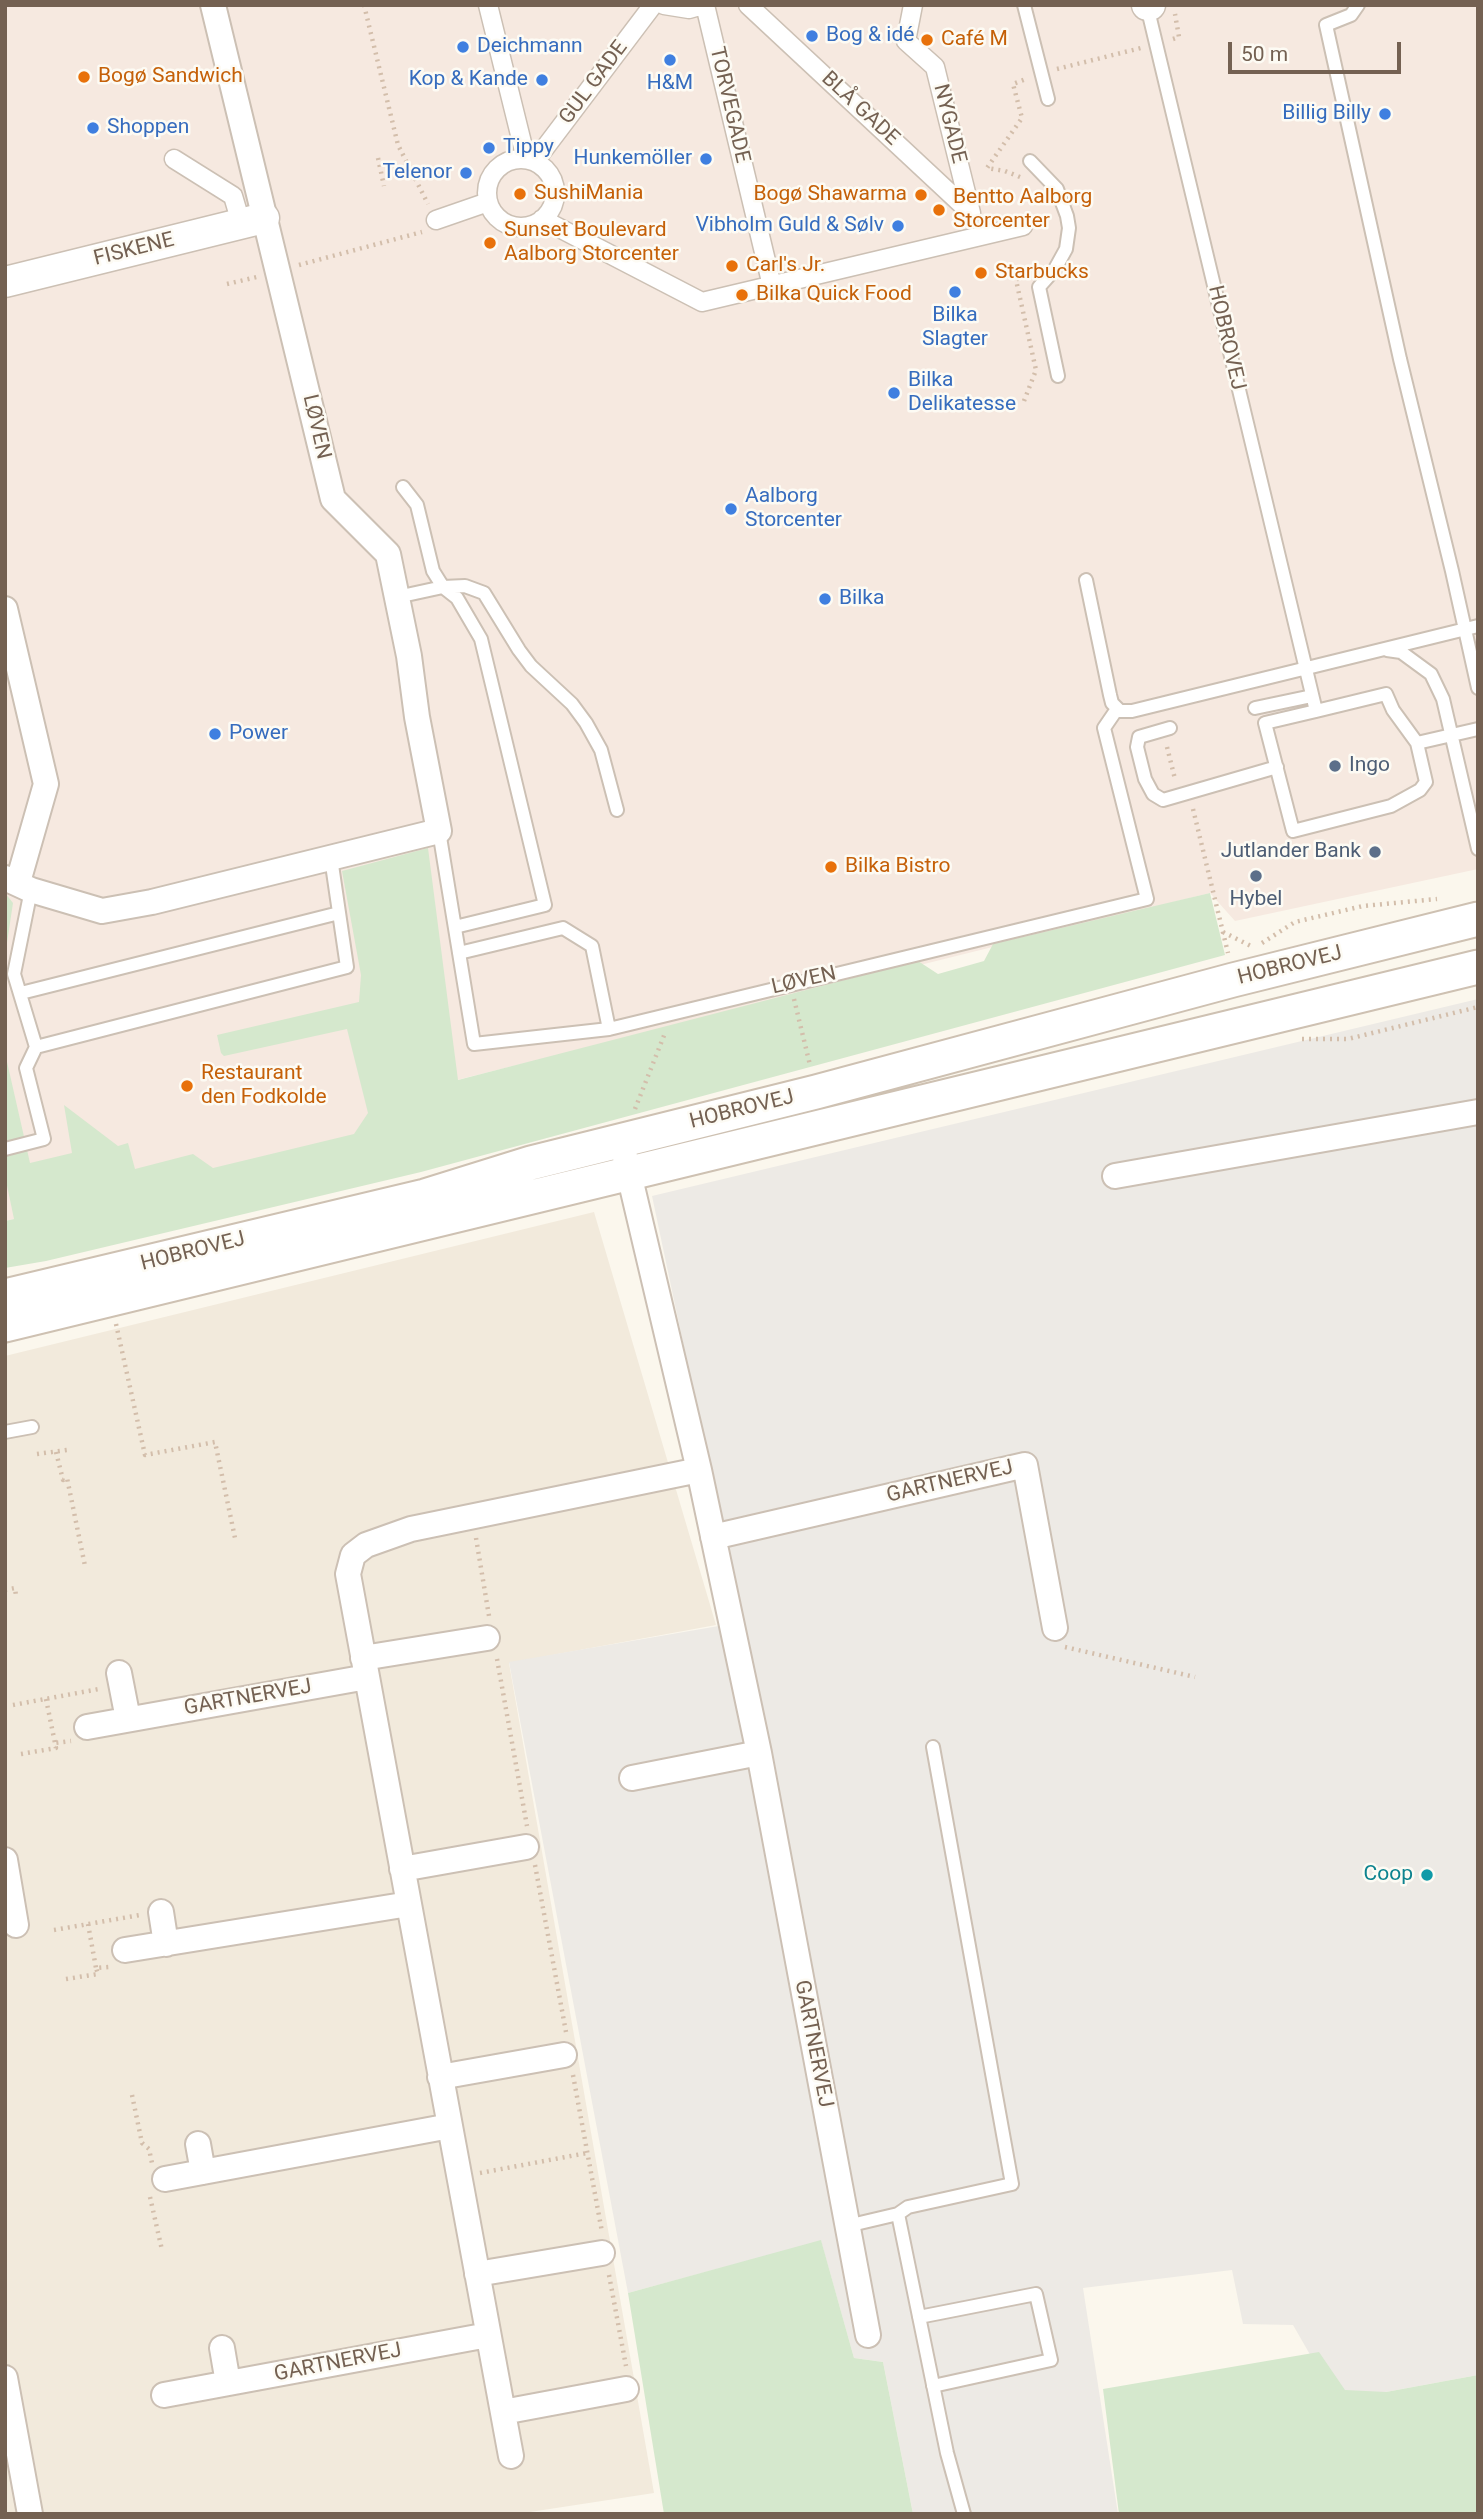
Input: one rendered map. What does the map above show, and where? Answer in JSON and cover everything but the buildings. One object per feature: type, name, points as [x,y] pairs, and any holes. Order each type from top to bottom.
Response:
[{"type":"main road","name":"HOBROVEJ","points":[[5,1296],[412,1199],[531,1163],[816,1092],[1233,980],[1478,919]]},
{"type":"main road","name":"HOBROVEJ","points":[[5,1325],[1478,968]]},
{"type":"street","name":"LØVEN","points":[[213,5],[252,221],[283,270],[333,499],[388,554],[439,831]]},
{"type":"street","points":[[488,5],[530,160]]},
{"type":"street","name":"GUL GADE","points":[[530,160],[653,5]]},
{"type":"street","points":[[664,5],[689,9],[704,5]]},
{"type":"street","name":"TORVEGADE","points":[[704,5],[772,286]]},
{"type":"street","name":"BLÅ GADE","points":[[748,5],[971,213]]},
{"type":"street","name":"NYGADE","points":[[913,5],[906,41],[935,67],[971,213]]},
{"type":"street","points":[[174,159],[233,196],[252,221]]},
{"type":"street","points":[[514,159],[530,160],[544,168],[555,188],[550,211],[542,219],[522,227],[500,220],[492,212],[488,202],[486,191],[495,170],[514,159]]},
{"type":"street","points":[[436,220],[488,202]]},
{"type":"street","points":[[542,219],[702,302],[1023,226]]},
{"type":"street","name":"FISKENE","points":[[5,282],[252,221]]},
{"type":"street","points":[[5,609],[46,784],[18,884],[102,911],[133,906],[439,831]]},
{"type":"street","points":[[1115,1176],[1478,1112]]},
{"type":"street","name":"GARTNERVEJ","points":[[621,1140],[699,1470],[758,1753],[868,2335]]},
{"type":"street","name":"GARTNERVEJ","points":[[713,1537],[1025,1465],[1055,1628]]},
{"type":"street","points":[[511,2456],[348,1574],[354,1555],[366,1545],[411,1529],[699,1470]]},
{"type":"street","name":"GARTNERVEJ","points":[[87,1727],[365,1668],[491,1637]]},
{"type":"street","points":[[119,1673],[128,1720]]},
{"type":"street","points":[[632,1779],[758,1753]]},
{"type":"street","points":[[402,1869],[529,1846]]},
{"type":"street","points":[[5,1860],[16,1926]]},
{"type":"street","points":[[125,1950],[409,1903]]},
{"type":"street","points":[[152,1913],[166,1944]]},
{"type":"street","points":[[440,2077],[568,2054]]},
{"type":"street","points":[[165,2179],[450,2126]]},
{"type":"street","points":[[198,2144],[203,2172]]},
{"type":"street","points":[[477,2274],[604,2254]]},
{"type":"street","name":"GARTNERVEJ","points":[[164,2395],[488,2335]]},
{"type":"street","points":[[222,2348],[228,2383]]},
{"type":"street","points":[[5,2378],[30,2514]]},
{"type":"street","points":[[503,2413],[626,2389]]},
{"type":"lane","points":[[1024,5],[1048,99]]},
{"type":"lane","name":"HOBROVEJ","points":[[1155,5],[1316,710]]},
{"type":"lane","points":[[1358,5],[1351,15],[1326,24],[1400,359],[1478,688]]},
{"type":"lane","points":[[1030,161],[1058,189],[1069,228],[1066,249],[1055,269],[1039,287],[1058,376]]},
{"type":"lane","points":[[403,487],[417,505],[433,571],[443,587],[457,598],[481,639],[545,905],[455,927]]},
{"type":"lane","points":[[1086,580],[1110,695],[1120,711],[1132,711],[1478,626]]},
{"type":"lane","points":[[397,597],[443,587],[465,586],[484,593],[531,666],[572,704],[586,723],[601,750],[617,810]]},
{"type":"lane","points":[[1383,649],[1401,652],[1431,674],[1443,699],[1478,849]]},
{"type":"lane","points":[[1386,694],[1392,710],[1417,743],[1426,782],[1420,790],[1391,806],[1293,831],[1265,723],[1386,694]]},
{"type":"lane","points":[[1255,708],[1312,696]]},
{"type":"lane","name":"LØVEN","points":[[439,831],[474,1044],[609,1029],[1147,899],[1104,728],[1117,709]]},
{"type":"lane","points":[[1170,728],[1139,737],[1137,747],[1145,779],[1153,794],[1163,800],[1277,767]]},
{"type":"lane","points":[[1417,743],[1478,729]]},
{"type":"lane","points":[[36,1047],[347,967],[331,858]]},
{"type":"lane","points":[[5,1149],[44,1139],[26,1068],[36,1047],[15,974],[18,884]]},
{"type":"lane","points":[[21,993],[339,913]]},
{"type":"lane","points":[[459,953],[563,928],[592,946],[609,1029]]},
{"type":"lane","points":[[5,1432],[32,1427]]},
{"type":"lane","points":[[847,2226],[898,2214],[908,2207],[1012,2184],[933,1747]]},
{"type":"lane","points":[[898,2214],[947,2453],[964,2514]]},
{"type":"lane","points":[[919,2317],[1036,2294],[1051,2360],[933,2386]]},
{"type":"path","points":[[227,284],[424,232],[436,220],[398,145],[364,5]]},
{"type":"path","points":[[1155,5],[1179,37]]},
{"type":"path","points":[[378,158],[384,186]]},
{"type":"path","points":[[1206,864],[1233,980]]},
{"type":"path","points":[[1222,932],[1255,948]]},
{"type":"path","points":[[791,984],[816,1092]]},
{"type":"path","points":[[1294,1037],[1306,1041],[1348,1039],[1478,1007]]},
{"type":"path","points":[[621,1140],[673,1012]]},
{"type":"path","points":[[111,1299],[145,1455],[215,1442],[235,1538]]},
{"type":"path","points":[[37,1454],[67,1450]]},
{"type":"path","points":[[56,1452],[63,1480],[67,1478],[85,1566]]},
{"type":"path","points":[[472,1516],[491,1637],[630,2388],[626,2389]]},
{"type":"path","points":[[5,1590],[15,1588],[16,1596]]},
{"type":"path","points":[[1055,1628],[1058,1646],[1195,1677]]},
{"type":"path","points":[[13,1705],[105,1688],[108,1677],[119,1673]]},
{"type":"path","points":[[21,1754],[56,1748],[46,1699]]},
{"type":"path","points":[[55,1743],[89,1738],[87,1727]]},
{"type":"path","points":[[54,1930],[152,1913]]},
{"type":"path","points":[[66,1979],[98,1974],[88,1924]]},
{"type":"path","points":[[96,1968],[128,1965],[125,1950]]},
{"type":"path","points":[[459,2177],[587,2153]]},
{"type":"shaded area","points":[[5,5],[1478,5],[1478,869],[1235,921],[1210,893],[457,1080],[370,1138],[5,1221]]},
{"type":"shaded area","points":[[1478,999],[1478,2375],[1386,2392],[1335,2398],[1293,2325],[1243,2324],[1232,2270],[1083,2288],[1118,2514],[913,2514],[883,2362],[854,2358],[821,2241],[628,2293],[509,1662],[742,1622],[652,1196]]},
{"type":"shaded area","points":[[594,1212],[716,1625],[509,1663],[654,2493],[517,2514],[5,2514],[5,1356]]},
{"type":"green space","points":[[428,848],[458,1080],[918,961],[938,974],[984,961],[993,944],[1210,893],[1225,955],[421,1172],[46,1261],[5,1268],[5,1221],[14,1219],[5,1176],[5,1053],[30,1163],[72,1153],[64,1105],[118,1146],[128,1143],[135,1169],[193,1154],[213,1168],[354,1134],[368,1113],[347,1029],[224,1056],[217,1035],[359,1002],[361,975],[342,871]]},
{"type":"green space","points":[[5,893],[13,903],[5,956]]},
{"type":"green space","points":[[821,2240],[854,2358],[883,2362],[913,2514],[664,2514],[628,2293]]},
{"type":"green space","points":[[1319,2352],[1345,2390],[1386,2392],[1478,2375],[1478,2514],[1119,2514],[1103,2389]]},
{"type":"place","name":"Bog & idé","points":[[812,36]]},
{"type":"place","name":"Café M","points":[[927,40]]},
{"type":"place","name":"Deichmann","points":[[463,47]]},
{"type":"place","name":"H&M","points":[[670,60]]},
{"type":"place","name":"Bogø Sandwich","points":[[84,77]]},
{"type":"place","name":"Kop & Kande","points":[[542,80]]},
{"type":"place","name":"Billig Billy","points":[[1385,114]]},
{"type":"place","name":"Shoppen","points":[[93,128]]},
{"type":"place","name":"Tippy","points":[[489,148]]},
{"type":"place","name":"Hunkemöller","points":[[706,159]]},
{"type":"place","name":"Telenor","points":[[466,173]]},
{"type":"place","name":"SushiMania","points":[[520,194]]},
{"type":"place","name":"Bogø Shawarma","points":[[921,195]]},
{"type":"place","name":"Bentto Aalborg Storcenter","points":[[939,210]]},
{"type":"place","name":"Vibholm Guld & Sølv","points":[[898,226]]},
{"type":"place","name":"Sunset Boulevard Aalborg Storcenter","points":[[490,243]]},
{"type":"place","name":"Carl's Jr.","points":[[732,266]]},
{"type":"place","name":"Starbucks","points":[[981,273]]},
{"type":"place","name":"Bilka Slagter","points":[[955,292]]},
{"type":"place","name":"Bilka Quick Food","points":[[742,295]]},
{"type":"place","name":"Bilka Delikatesse","points":[[894,393]]},
{"type":"place","name":"Aalborg Storcenter","points":[[731,509]]},
{"type":"place","name":"Bilka","points":[[825,599]]},
{"type":"place","name":"Power","points":[[215,734]]},
{"type":"place","name":"Ingo","points":[[1335,766]]},
{"type":"place","name":"Jutlander Bank","points":[[1375,852]]},
{"type":"place","name":"Bilka Bistro","points":[[831,867]]},
{"type":"place","name":"Hybel","points":[[1256,876]]},
{"type":"place","name":"Restaurant den Fodkolde","points":[[187,1086]]},
{"type":"place","name":"Coop","points":[[1427,1875]]}]
